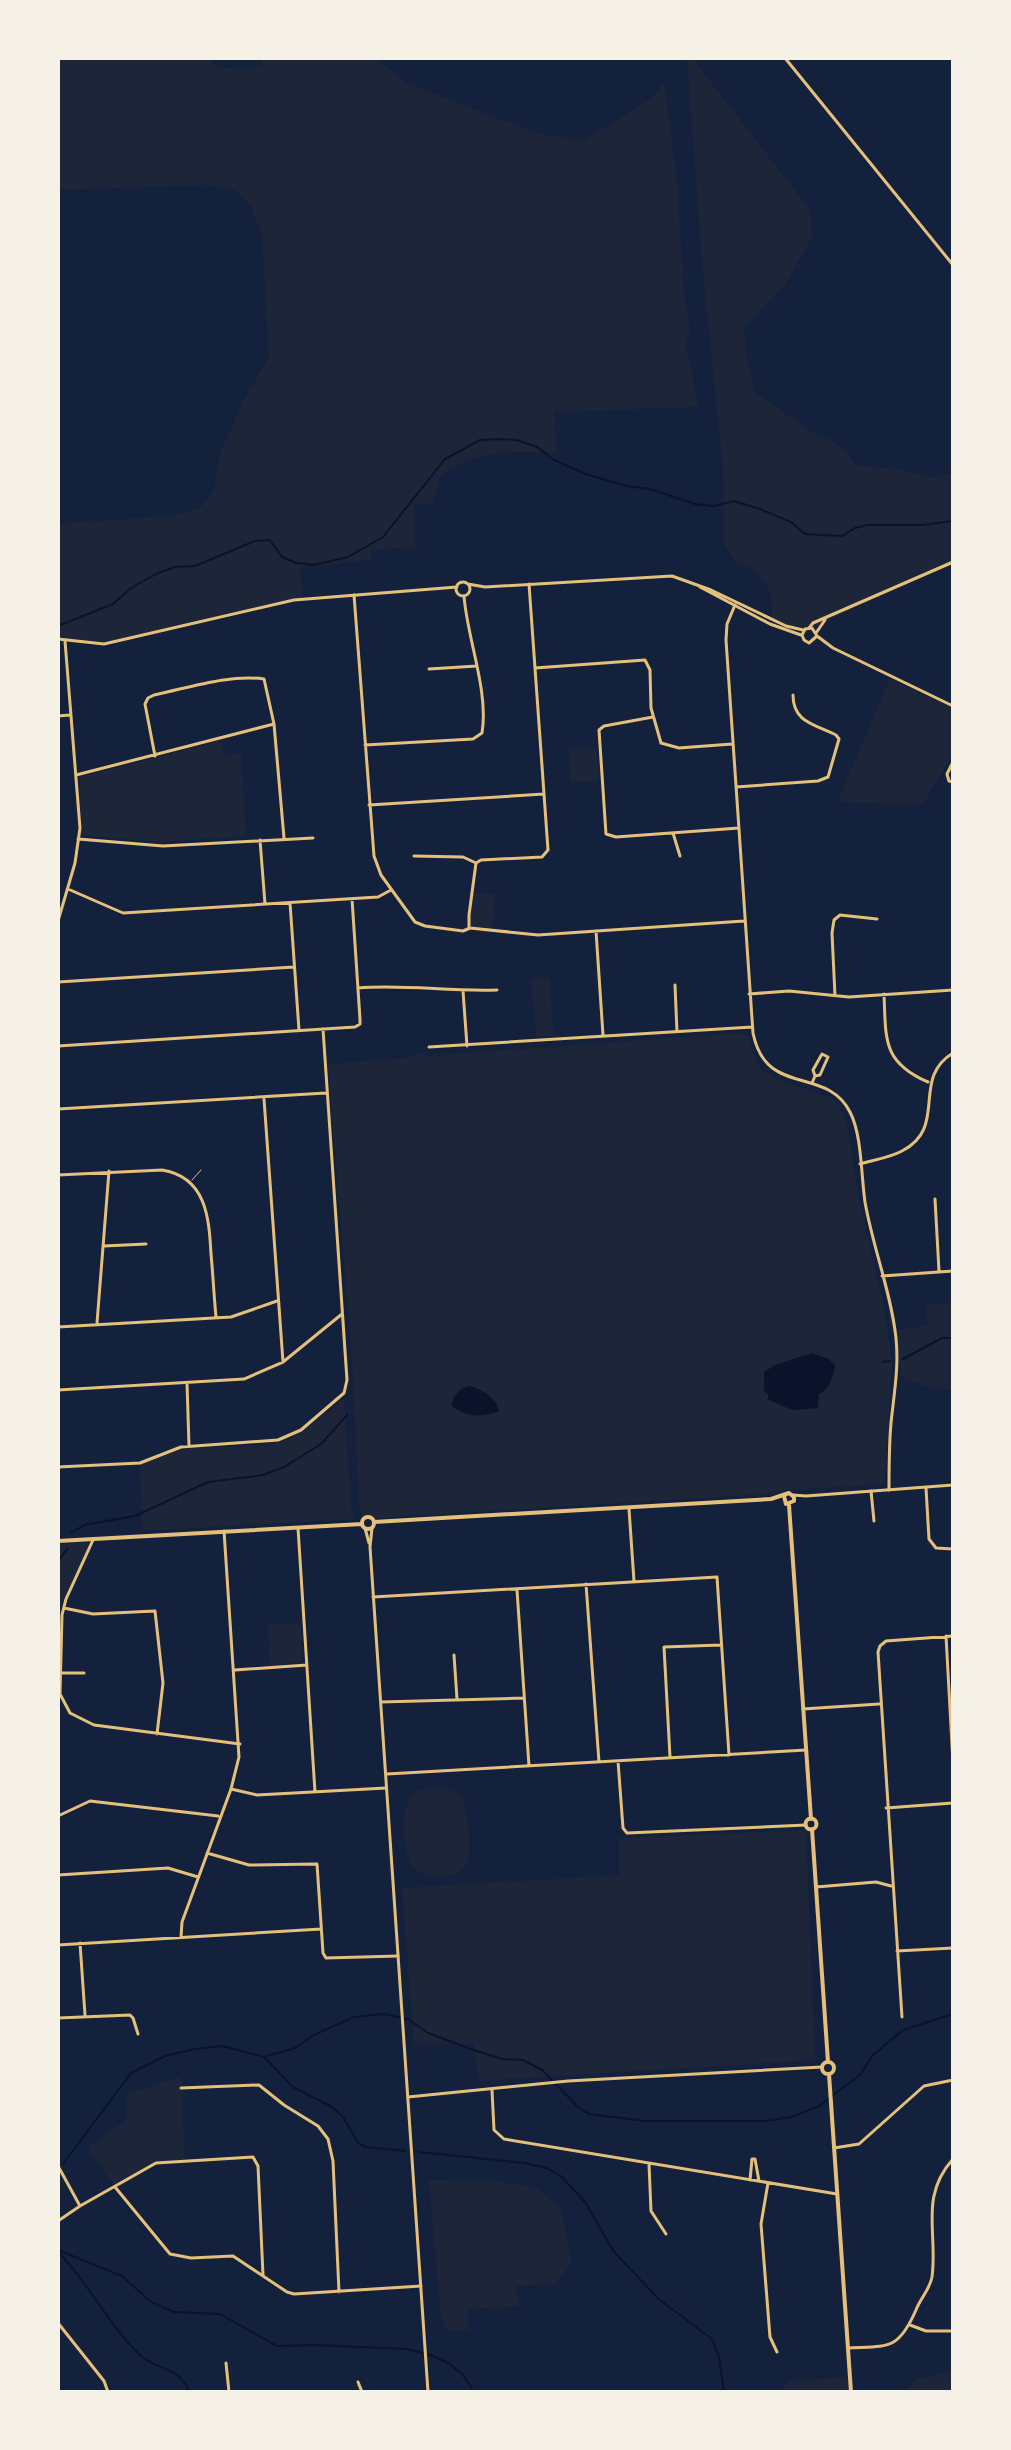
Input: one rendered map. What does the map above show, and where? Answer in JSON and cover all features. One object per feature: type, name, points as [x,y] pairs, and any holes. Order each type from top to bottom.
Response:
[{"type":"main road","points":[[794,1498],[787,1494],[786,1501],[811,1819],[806,1825],[812,1829]]},
{"type":"main road","points":[[58,1541],[297,1527],[368,1526],[771,1499],[786,1501],[794,1498]]},
{"type":"main road","points":[[811,1819],[817,1823],[812,1829],[828,2062],[834,2069],[829,2074],[830,2102],[851,2392]]},
{"type":"main road","points":[[828,2062],[822,2067],[829,2074]]},
{"type":"street","points":[[785,58],[953,265]]},
{"type":"street","points":[[802,633],[813,623],[953,562]]},
{"type":"street","points":[[464,596],[485,587],[662,575],[696,585],[802,633]]},
{"type":"street","points":[[457,590],[463,582],[485,587]]},
{"type":"street","points":[[468,584],[470,591]]},
{"type":"street","points":[[476,863],[481,860],[545,855],[548,846],[529,584]]},
{"type":"street","points":[[58,639],[104,644],[286,602],[457,590],[464,596],[477,666],[483,728],[479,737],[365,745]]},
{"type":"street","points":[[354,595],[375,862],[410,918],[419,924],[463,931],[470,928],[527,935],[744,921]]},
{"type":"street","points":[[735,604],[726,632],[752,1027],[757,1049],[768,1065],[785,1076],[830,1090],[848,1107],[855,1126],[868,1215],[892,1312],[897,1353],[890,1427],[889,1490]]},
{"type":"street","points":[[802,633],[809,643],[825,620]]},
{"type":"street","points":[[809,628],[858,661],[953,706]]},
{"type":"street","points":[[58,921],[78,839],[65,640]]},
{"type":"street","points":[[535,668],[645,660],[650,666],[653,717],[659,740],[665,746],[679,748],[733,744]]},
{"type":"street","points":[[429,669],[477,666]]},
{"type":"street","points":[[155,756],[145,704],[148,698],[209,684],[264,679],[274,724],[284,838]]},
{"type":"street","points":[[736,787],[818,781],[828,777],[839,739],[798,716],[793,708],[793,695]]},
{"type":"street","points":[[58,716],[71,715]]},
{"type":"street","points":[[653,717],[604,726],[599,730],[606,834],[616,837],[739,828]]},
{"type":"street","points":[[76,775],[274,724]]},
{"type":"street","points":[[953,762],[947,774],[949,781],[953,782]]},
{"type":"street","points":[[369,805],[544,794]]},
{"type":"street","points":[[673,833],[680,856]]},
{"type":"street","points":[[78,839],[163,846],[313,838]]},
{"type":"street","points":[[260,840],[265,904]]},
{"type":"street","points":[[414,856],[463,857],[476,863]]},
{"type":"street","points":[[470,928],[476,863]]},
{"type":"street","points":[[68,889],[123,913],[378,897],[391,890]]},
{"type":"street","points":[[58,1046],[355,1027],[360,1024],[352,899]]},
{"type":"street","points":[[290,903],[299,1030]]},
{"type":"street","points":[[835,996],[834,920],[840,915],[877,919]]},
{"type":"street","points":[[596,931],[604,1037]]},
{"type":"street","points":[[58,982],[294,967]]},
{"type":"street","points":[[358,988],[397,985],[463,991],[497,990]]},
{"type":"street","points":[[675,985],[677,1032]]},
{"type":"street","points":[[749,994],[789,991],[835,996],[953,990]]},
{"type":"street","points":[[463,991],[467,1046]]},
{"type":"street","points":[[884,994],[889,1050],[905,1070],[930,1082]]},
{"type":"street","points":[[429,1047],[752,1027]]},
{"type":"street","points":[[58,1467],[140,1463],[170,1450],[189,1446],[278,1440],[301,1430],[344,1393],[347,1387],[323,1029]]},
{"type":"street","points":[[860,1164],[900,1152],[921,1135],[930,1114],[930,1082],[939,1064],[953,1053]]},
{"type":"street","points":[[812,1083],[815,1076],[813,1070],[822,1054],[828,1057],[820,1075],[815,1076]]},
{"type":"street","points":[[58,1109],[327,1093]]},
{"type":"street","points":[[264,1097],[283,1362]]},
{"type":"street","points":[[58,1175],[162,1170],[178,1174],[191,1182],[201,1194],[209,1215],[216,1317]]},
{"type":"street","points":[[97,1324],[109,1171]]},
{"type":"street","points":[[935,1199],[939,1271]]},
{"type":"street","points":[[104,1246],[146,1244]]},
{"type":"street","points":[[882,1276],[953,1271]]},
{"type":"street","points":[[58,1327],[237,1315],[277,1301]]},
{"type":"street","points":[[58,1390],[244,1379],[283,1362],[342,1314]]},
{"type":"street","points":[[187,1383],[189,1446]]},
{"type":"street","points":[[794,1498],[953,1485]]},
{"type":"street","points":[[926,1487],[929,1539],[936,1548],[953,1549]]},
{"type":"street","points":[[871,1491],[874,1521]]},
{"type":"street","points":[[629,1509],[634,1581]]},
{"type":"street","points":[[368,1526],[428,2392]]},
{"type":"street","points":[[297,1527],[315,1792]]},
{"type":"street","points":[[181,1937],[182,1922],[231,1789],[240,1744],[224,1531]]},
{"type":"street","points":[[93,1539],[64,1608],[60,1673],[63,1702],[70,1713],[84,1721],[240,1744]]},
{"type":"street","points":[[373,1597],[717,1577],[729,1755]]},
{"type":"street","points":[[586,1584],[599,1762]]},
{"type":"street","points":[[517,1588],[529,1766]]},
{"type":"street","points":[[64,1608],[93,1614],[155,1611],[163,1683],[157,1734]]},
{"type":"street","points":[[946,1636],[953,1763]]},
{"type":"street","points":[[902,2017],[878,1652],[886,1641],[953,1636]]},
{"type":"street","points":[[670,1757],[664,1647],[721,1645]]},
{"type":"street","points":[[454,1655],[457,1699]]},
{"type":"street","points":[[235,1670],[307,1665]]},
{"type":"street","points":[[60,1673],[84,1673]]},
{"type":"street","points":[[381,1702],[524,1698]]},
{"type":"street","points":[[803,1709],[881,1704]]},
{"type":"street","points":[[385,1774],[806,1750]]},
{"type":"street","points":[[618,1761],[623,1828],[627,1833],[806,1825]]},
{"type":"street","points":[[231,1789],[257,1795],[386,1788]]},
{"type":"street","points":[[58,1816],[90,1801],[219,1816]]},
{"type":"street","points":[[886,1808],[953,1803]]},
{"type":"street","points":[[207,1853],[249,1865],[317,1864],[323,1953],[326,1958],[399,1956]]},
{"type":"street","points":[[58,1875],[168,1868],[198,1877]]},
{"type":"street","points":[[816,1887],[876,1882],[892,1886]]},
{"type":"street","points":[[58,1945],[321,1929]]},
{"type":"street","points":[[80,1943],[85,2015]]},
{"type":"street","points":[[897,1951],[953,1948]]},
{"type":"street","points":[[58,2018],[130,2015],[138,2034]]},
{"type":"street","points":[[408,2097],[568,2081],[822,2067]]},
{"type":"street","points":[[834,2148],[850,2147],[863,2141],[924,2086],[953,2080]]},
{"type":"street","points":[[181,2088],[259,2085],[318,2126],[328,2139],[333,2161],[339,2292]]},
{"type":"street","points":[[492,2090],[494,2130],[500,2138],[837,2194]]},
{"type":"street","points":[[58,2221],[156,2163],[253,2157],[258,2166],[263,2275]]},
{"type":"street","points":[[750,2180],[752,2159],[755,2159],[759,2181]]},
{"type":"street","points":[[848,2348],[889,2345],[902,2337],[910,2325],[932,2280],[931,2230],[935,2187],[953,2159]]},
{"type":"street","points":[[649,2164],[651,2211],[666,2234]]},
{"type":"street","points":[[58,2166],[80,2206]]},
{"type":"street","points":[[768,2183],[761,2224],[770,2337],[777,2352]]},
{"type":"street","points":[[115,2187],[170,2254],[191,2258],[228,2254],[279,2288],[294,2294],[421,2286]]},
{"type":"street","points":[[58,2323],[104,2381],[108,2392]]},
{"type":"street","points":[[910,2325],[926,2331],[953,2331]]},
{"type":"street","points":[[58,2335],[64,2330]]},
{"type":"street","points":[[226,2363],[229,2392]]},
{"type":"street","points":[[358,2382],[362,2392]]},
{"type":"lane","points":[[191,1182],[201,1170]]},
{"type":"shaded area","points":[[58,58],[208,58],[220,68],[262,67],[262,58],[377,58],[405,82],[536,133],[584,141],[653,97],[664,82],[677,182],[684,293],[690,331],[685,347],[698,407],[554,412],[557,453],[496,453],[470,460],[440,476],[433,504],[415,505],[414,547],[371,550],[371,560],[300,567],[302,599],[116,642],[95,645],[58,639],[58,524],[168,516],[199,509],[214,491],[220,454],[243,401],[269,357],[262,236],[251,206],[235,190],[209,185],[58,190]]},
{"type":"shaded area","points":[[687,58],[692,58],[810,210],[812,237],[784,286],[744,327],[755,393],[838,445],[857,466],[902,469],[930,478],[953,473],[953,560],[812,628],[786,626],[772,618],[771,594],[757,571],[735,562],[724,544],[723,467],[703,273]]},
{"type":"shaded area","points":[[890,679],[953,708],[953,754],[923,804],[837,802]]},
{"type":"shaded area","points":[[220,741],[224,756],[241,753],[246,836],[162,842],[81,835],[80,777]]},
{"type":"shaded area","points":[[596,748],[599,781],[571,782],[569,749]]},
{"type":"shaded area","points":[[473,893],[495,894],[492,932],[470,928]]},
{"type":"shaded area","points":[[549,977],[554,1036],[536,1037],[531,978]]},
{"type":"shaded area","points":[[736,1033],[747,1036],[760,1068],[776,1079],[835,1099],[847,1123],[857,1190],[884,1309],[892,1362],[885,1481],[881,1484],[787,1490],[781,1493],[377,1518],[362,1515],[328,1064],[408,1058],[422,1052],[429,1056]]},
{"type":"shaded area","points":[[953,1303],[953,1391],[928,1387],[900,1376],[898,1330],[928,1325],[925,1305]]},
{"type":"shaded area","points":[[812,1353],[829,1359],[835,1365],[830,1382],[819,1394],[818,1408],[792,1410],[767,1399],[769,1395],[764,1391],[764,1372],[775,1365]]},
{"type":"shaded area","points":[[468,1386],[487,1394],[499,1411],[475,1415],[452,1406],[457,1393]]},
{"type":"shaded area","points":[[344,1399],[351,1508],[356,1519],[142,1531],[140,1464],[190,1448],[279,1443],[309,1427]]},
{"type":"shaded area","points":[[86,1542],[89,1549],[68,1593],[58,1640],[58,1544]]},
{"type":"shaded area","points":[[301,1623],[302,1662],[270,1665],[268,1625]]},
{"type":"shaded area","points":[[438,1787],[456,1792],[463,1801],[469,1849],[463,1869],[454,1875],[437,1877],[420,1872],[410,1863],[404,1826],[407,1806],[414,1793]]},
{"type":"shaded area","points":[[806,1830],[815,2060],[479,2081],[474,2043],[414,2044],[402,1888],[619,1875],[619,1838]]},
{"type":"shaded area","points":[[181,2076],[185,2161],[156,2163],[115,2187],[88,2148],[127,2119],[127,2094]]},
{"type":"shaded area","points":[[487,2179],[538,2189],[561,2209],[572,2262],[556,2284],[516,2286],[518,2306],[468,2309],[468,2330],[448,2331],[441,2317],[429,2180]]},
{"type":"shaded area","points":[[953,2370],[953,2392],[905,2392],[916,2379]]},
{"type":"shaded area","points":[[847,2377],[848,2392],[779,2392],[789,2381]]},
{"type":"waterway","points":[[58,626],[113,604],[131,588],[156,574],[175,567],[195,566],[255,541],[270,540],[282,557],[296,563],[314,565],[348,557],[383,537],[445,459],[480,440],[517,440],[537,447],[554,460],[586,474],[626,486],[650,489],[695,504],[714,506],[734,501],[791,522],[805,534],[842,536],[868,525],[923,525],[953,521]]},
{"type":"waterway","points":[[903,1359],[942,1338],[953,1338]]},
{"type":"waterway","points":[[883,1362],[890,1361]]},
{"type":"waterway","points":[[71,1533],[84,1525],[135,1516],[208,1482],[263,1475],[284,1467],[321,1444],[347,1415]]},
{"type":"waterway","points":[[58,1561],[68,1548]]},
{"type":"waterway","points":[[264,2057],[295,2048],[314,2035],[354,2017],[384,2014],[408,2019],[428,2033],[468,2048],[502,2059],[523,2060],[542,2070],[579,2108],[589,2114],[646,2121],[765,2121],[792,2117],[819,2106],[861,2074],[872,2056],[903,2030],[953,2014]]},
{"type":"waterway","points":[[63,2164],[131,2073],[165,2056],[223,2046],[264,2057],[293,2087],[332,2107],[343,2117],[358,2143],[366,2147],[405,2151]]},
{"type":"waterway","points":[[419,2152],[524,2163],[547,2168],[561,2176],[585,2202],[614,2252],[660,2300],[712,2339],[719,2357],[724,2392]]},
{"type":"waterway","points":[[58,2250],[122,2276],[151,2302],[174,2312],[220,2314],[277,2346],[407,2349],[448,2363],[462,2374],[472,2388]]},
{"type":"waterway","points":[[58,2252],[129,2344],[147,2361],[181,2378],[189,2392]]}]
